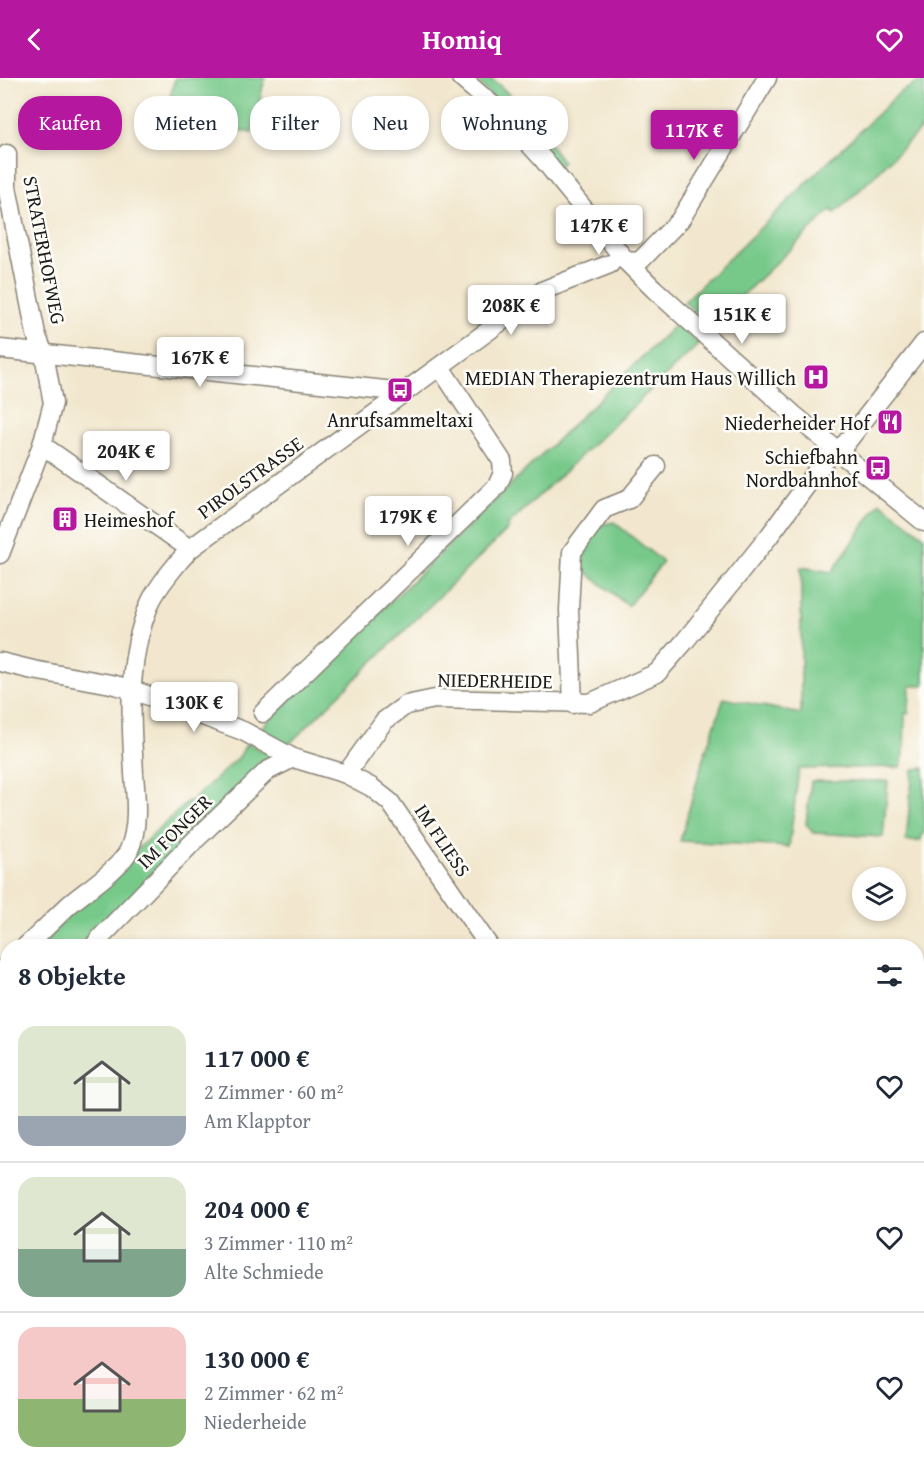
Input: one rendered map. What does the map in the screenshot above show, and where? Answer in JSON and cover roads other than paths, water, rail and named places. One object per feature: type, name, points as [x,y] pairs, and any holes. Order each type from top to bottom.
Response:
[{"type":"street","points":[[461,78],[497,109],[535,151],[618,263],[924,522]]},
{"type":"street","name":"PIROLSTRASSE","points":[[33,939],[119,863],[129,851],[135,824],[130,689],[139,635],[151,601],[190,549],[544,290],[618,263],[640,261],[680,220],[767,78]]},
{"type":"street","name":"STRATERHOFWEG","points":[[0,554],[42,446],[53,403],[44,354],[36,334],[7,187],[7,154]]},
{"type":"street","name":"NIEDERHEIDE","points":[[346,774],[384,721],[406,705],[435,699],[590,703],[657,673],[770,535],[825,460],[846,443],[924,343]]},
{"type":"street","points":[[0,349],[404,392]]},
{"type":"street","points":[[263,712],[497,486],[503,473],[502,461],[440,367]]},
{"type":"street","points":[[42,446],[190,549]]},
{"type":"street","name":"NIEDERHEIDE","points":[[573,704],[569,610],[572,552],[604,509],[629,499],[656,466]]},
{"type":"street","points":[[0,662],[130,689],[243,731],[293,758],[346,774]]},
{"type":"street","name":"IM FONGER","points":[[99,939],[193,842],[267,771],[293,758]]},
{"type":"street","name":"IM FLIESS","points":[[346,774],[371,787],[390,802],[484,939]]},
{"type":"place","name":"MEDIAN Therapiezentrum Haus Willich","points":[[816,377]]},
{"type":"place","name":"Anrufsammeltaxi","points":[[400,390]]},
{"type":"place","name":"Niederheider Hof","points":[[890,422]]},
{"type":"place","name":"Schiefbahn Nordbahnhof","points":[[878,468]]},
{"type":"place","name":"Heimeshof","points":[[65,519]]}]
